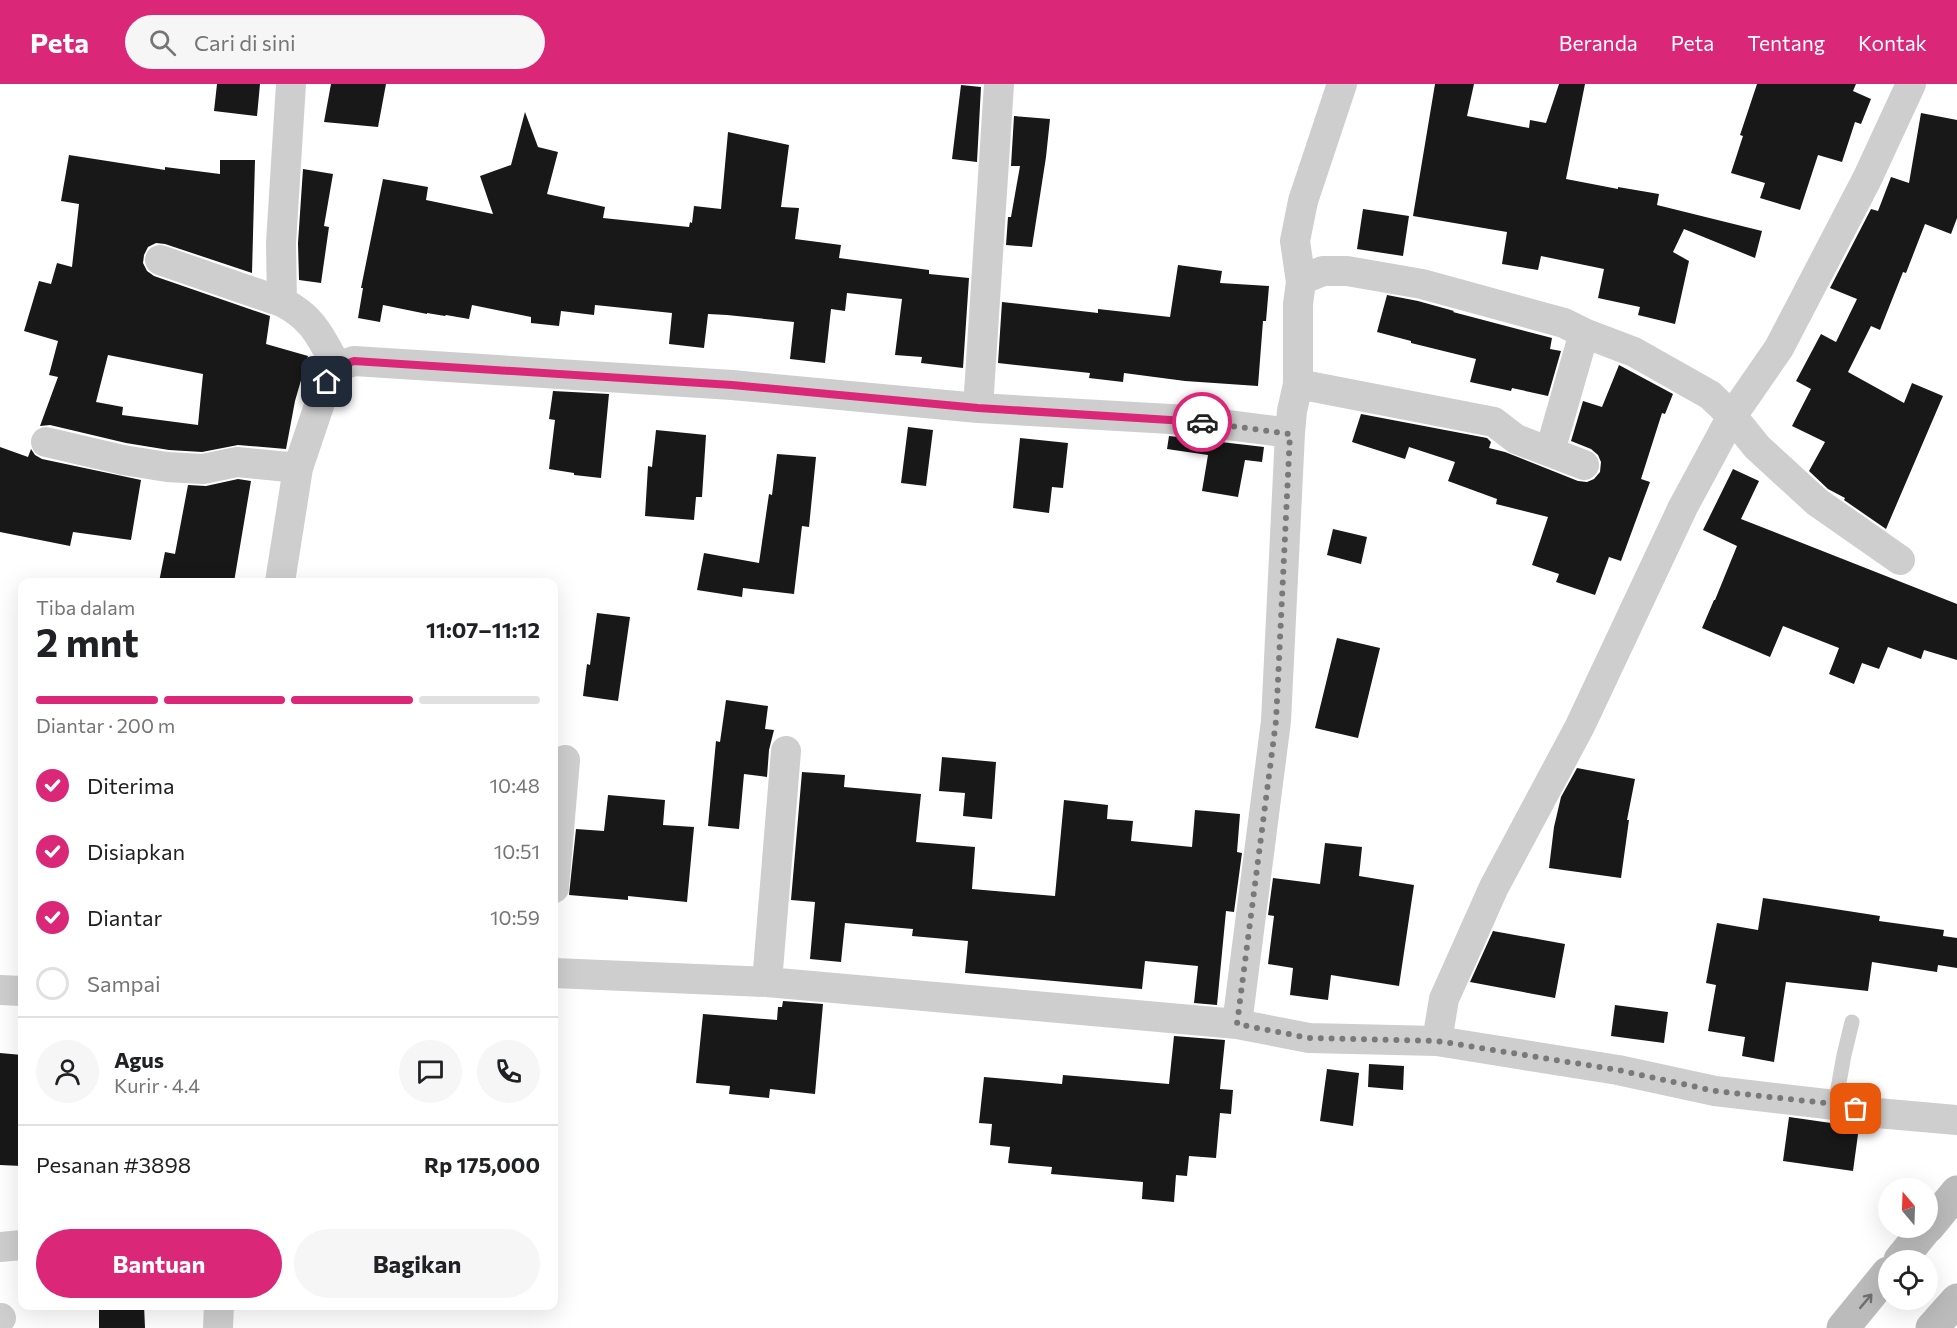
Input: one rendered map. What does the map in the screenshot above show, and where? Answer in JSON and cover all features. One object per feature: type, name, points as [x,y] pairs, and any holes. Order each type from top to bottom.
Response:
[{"type":"main road","points":[[1938,1214],[1957,1192]]},
{"type":"main road","points":[[1908,1250],[1918,1238]]},
{"type":"main road","points":[[1843,1328],[1878,1285]]},
{"type":"main road","points":[[1932,1328],[1957,1300]]},
{"type":"street","points":[[282,302],[281,243],[291,84]]},
{"type":"street","points":[[978,408],[999,84]]},
{"type":"street","points":[[1237,1024],[1276,721],[1290,434],[1298,384],[1301,282],[1295,241],[1303,201],[1342,84]]},
{"type":"street","points":[[1437,1041],[1444,999],[1494,887],[1580,726],[1683,507],[1732,416],[1779,348],[1867,179],[1911,84]]},
{"type":"street","points":[[160,260],[282,302],[293,308],[317,329],[337,367]]},
{"type":"street","points":[[1301,282],[1323,271],[1347,271],[1422,284],[1564,323],[1634,352],[1710,394],[1732,416],[1757,447],[1817,502],[1900,560]]},
{"type":"street","points":[[1550,452],[1584,333]]},
{"type":"street","points":[[281,578],[298,468],[327,382],[337,367],[354,361],[732,385],[978,408],[1188,420],[1290,434]]},
{"type":"street","points":[[1298,384],[1494,422],[1516,439],[1584,465]]},
{"type":"street","points":[[46,442],[123,460],[166,467],[203,469],[237,462],[298,468]]},
{"type":"street","points":[[767,982],[786,752]]},
{"type":"street","points":[[558,841],[565,760]]},
{"type":"street","points":[[558,973],[767,982],[1237,1024],[1309,1038],[1437,1041],[1618,1070],[1715,1091],[1835,1104],[1877,1113],[1957,1120]]},
{"type":"street","points":[[0,990],[18,991]]},
{"type":"street","points":[[0,1247],[18,1245]]},
{"type":"street","points":[[218,1328],[219,1310]]},
{"type":"lane","points":[[1835,1104],[1852,1022]]},
{"type":"building","points":[[217,84],[260,84],[257,116],[214,111]]},
{"type":"building","points":[[331,84],[386,84],[378,127],[324,122]]},
{"type":"building","points":[[1435,84],[1474,84],[1467,116],[1529,128],[1530,120],[1546,123],[1559,84],[1585,84],[1566,179],[1659,194],[1657,205],[1762,231],[1755,258],[1684,229],[1673,252],[1689,261],[1675,324],[1638,315],[1640,307],[1598,298],[1604,269],[1541,256],[1538,270],[1502,264],[1507,232],[1413,216]]},
{"type":"building","points":[[1757,84],[1856,84],[1853,91],[1871,99],[1861,124],[1855,122],[1842,162],[1818,155],[1800,210],[1760,198],[1765,183],[1731,173],[1743,136],[1740,135]]},
{"type":"building","points":[[961,85],[981,87],[977,162],[952,159]]},
{"type":"building","points":[[525,112],[538,147],[558,152],[547,194],[605,207],[603,218],[689,227],[690,222],[692,223],[694,206],[721,209],[728,132],[789,145],[781,207],[799,208],[795,239],[841,245],[839,258],[929,270],[929,274],[969,278],[963,368],[921,363],[922,357],[895,355],[902,299],[847,293],[845,311],[831,309],[825,363],[790,359],[794,322],[727,315],[708,314],[704,348],[669,344],[672,313],[595,305],[594,315],[561,311],[559,326],[531,323],[531,317],[472,305],[469,319],[427,314],[383,305],[380,322],[358,318],[363,288],[361,288],[383,179],[428,187],[426,200],[493,214],[480,176],[511,165]]},
{"type":"building","points":[[1921,113],[1957,120],[1957,218],[1951,234],[1925,224],[1880,330],[1871,326],[1848,372],[1904,403],[1912,383],[1943,396],[1886,529],[1844,500],[1845,498],[1828,489],[1809,471],[1825,442],[1792,426],[1811,389],[1796,381],[1821,334],[1836,342],[1857,299],[1830,288],[1871,209],[1878,211],[1891,177],[1909,183]]},
{"type":"building","points":[[1014,116],[1050,119],[1032,247],[1006,245],[1008,217],[1011,217],[1020,166],[1011,166]]},
{"type":"building","points":[[69,155],[165,170],[165,167],[220,174],[220,160],[255,160],[252,273],[156,243],[148,247],[143,263],[147,271],[154,276],[270,316],[266,344],[308,356],[295,401],[286,449],[238,445],[202,452],[169,450],[126,443],[50,425],[40,426],[58,377],[49,375],[58,341],[24,331],[39,281],[51,284],[57,263],[72,267],[79,204],[61,201]],"holes":[[[108,355],[203,374],[198,425],[122,415],[123,407],[96,402]]]},
{"type":"building","points":[[303,169],[333,174],[324,226],[329,227],[321,283],[299,280],[298,243]]},
{"type":"building","points":[[1363,209],[1409,216],[1403,256],[1357,249]]},
{"type":"building","points":[[1178,265],[1222,271],[1220,283],[1269,286],[1266,321],[1263,321],[1258,386],[1185,381],[1124,373],[1123,382],[1089,378],[1090,373],[998,363],[1002,302],[1098,313],[1098,309],[1170,317]]},
{"type":"building","points":[[1387,295],[1418,301],[1552,338],[1550,349],[1561,351],[1548,396],[1470,382],[1476,359],[1377,332]]},
{"type":"building","points":[[1619,365],[1673,394],[1665,414],[1662,413],[1641,479],[1650,482],[1621,561],[1609,557],[1595,595],[1556,582],[1559,574],[1532,565],[1548,517],[1496,504],[1497,499],[1448,481],[1455,462],[1409,447],[1405,459],[1352,442],[1361,414],[1487,438],[1491,442],[1489,448],[1505,452],[1578,481],[1587,482],[1594,479],[1600,472],[1601,462],[1598,455],[1591,449],[1571,441],[1583,401],[1602,407]]},
{"type":"building","points":[[553,391],[609,394],[601,478],[549,469],[555,420],[549,419]]},
{"type":"building","points":[[908,427],[933,430],[926,486],[901,483]]},
{"type":"building","points":[[656,430],[706,435],[702,497],[696,497],[694,520],[645,516],[648,466],[652,467]]},
{"type":"building","points":[[1169,436],[1264,447],[1262,462],[1245,460],[1238,497],[1202,491],[1208,455],[1167,449]]},
{"type":"building","points":[[1020,438],[1068,443],[1063,488],[1052,487],[1049,513],[1013,508]]},
{"type":"building","points":[[0,447],[28,457],[31,449],[42,459],[141,480],[131,540],[73,532],[70,546],[0,532]]},
{"type":"building","points":[[777,454],[816,457],[809,527],[802,526],[794,594],[743,588],[742,597],[697,590],[704,553],[759,563]]},
{"type":"building","points":[[1733,469],[1759,481],[1741,519],[1957,604],[1957,660],[1924,650],[1921,659],[1888,647],[1879,669],[1862,663],[1854,684],[1829,674],[1839,648],[1783,626],[1770,657],[1702,628],[1737,546],[1703,530]]},
{"type":"building","points":[[238,479],[251,481],[235,578],[160,578],[165,552],[175,554],[188,485],[206,486]]},
{"type":"building","points":[[1333,529],[1367,537],[1361,564],[1327,555]]},
{"type":"building","points":[[597,613],[630,617],[618,701],[583,696]]},
{"type":"building","points":[[1337,638],[1380,648],[1358,738],[1315,728]]},
{"type":"building","points":[[726,700],[768,706],[765,729],[774,730],[769,750],[767,777],[744,774],[739,829],[708,826],[716,741],[720,742]]},
{"type":"building","points":[[942,757],[996,762],[992,819],[963,816],[965,793],[939,791]]},
{"type":"building","points":[[1577,768],[1635,779],[1627,820],[1629,820],[1621,878],[1549,868],[1554,827],[1561,797]]},
{"type":"building","points":[[802,772],[845,775],[844,787],[921,794],[916,842],[975,847],[972,889],[1055,896],[1064,800],[1108,805],[1107,819],[1133,821],[1131,841],[1192,847],[1195,810],[1240,814],[1237,852],[1242,853],[1234,912],[1226,911],[1217,1005],[1194,1003],[1198,966],[1145,961],[1142,989],[965,973],[968,941],[912,936],[913,929],[845,923],[841,962],[810,959],[815,902],[791,900]]},
{"type":"building","points":[[608,795],[665,800],[663,825],[694,827],[687,902],[628,896],[628,900],[569,895],[576,829],[604,831]]},
{"type":"building","points":[[1325,843],[1362,847],[1359,876],[1414,885],[1399,986],[1331,975],[1328,1000],[1290,995],[1293,968],[1268,964],[1274,916],[1268,915],[1273,878],[1320,884]]},
{"type":"building","points":[[1763,898],[1880,916],[1879,921],[1944,930],[1943,936],[1957,938],[1957,968],[1938,965],[1937,972],[1872,962],[1868,991],[1786,982],[1774,1062],[1742,1056],[1745,1037],[1708,1031],[1716,985],[1706,983],[1717,923],[1758,930]]},
{"type":"building","points":[[1493,931],[1565,944],[1555,998],[1470,982]]},
{"type":"building","points":[[783,1001],[823,1004],[815,1094],[770,1089],[769,1098],[729,1094],[730,1086],[696,1083],[703,1014],[777,1020],[778,1007],[782,1007]]},
{"type":"building","points":[[1615,1005],[1668,1012],[1664,1043],[1611,1036]]},
{"type":"building","points":[[1174,1036],[1225,1040],[1220,1089],[1233,1090],[1231,1114],[1220,1113],[1216,1158],[1189,1156],[1187,1176],[1176,1175],[1174,1202],[1142,1199],[1143,1182],[1051,1174],[1052,1167],[1008,1163],[1010,1147],[990,1145],[992,1124],[979,1123],[984,1077],[1062,1084],[1063,1075],[1169,1084]]},
{"type":"building","points":[[0,1053],[18,1055],[18,1166],[0,1165]]},
{"type":"building","points":[[1369,1064],[1404,1066],[1403,1090],[1368,1087]]},
{"type":"building","points":[[1327,1069],[1359,1073],[1353,1126],[1320,1121]]},
{"type":"building","points":[[1789,1117],[1859,1127],[1853,1171],[1783,1161]]},
{"type":"building","points":[[99,1310],[144,1310],[145,1328],[99,1328]]},
{"type":"way so far","points":[[1202,422],[1290,434],[1276,721],[1237,1024],[1309,1038],[1437,1041],[1618,1070],[1715,1091],[1835,1104],[1856,1109]]},
{"type":"route","points":[[327,382],[337,367],[354,361],[732,385],[978,408],[1202,422]]}]
